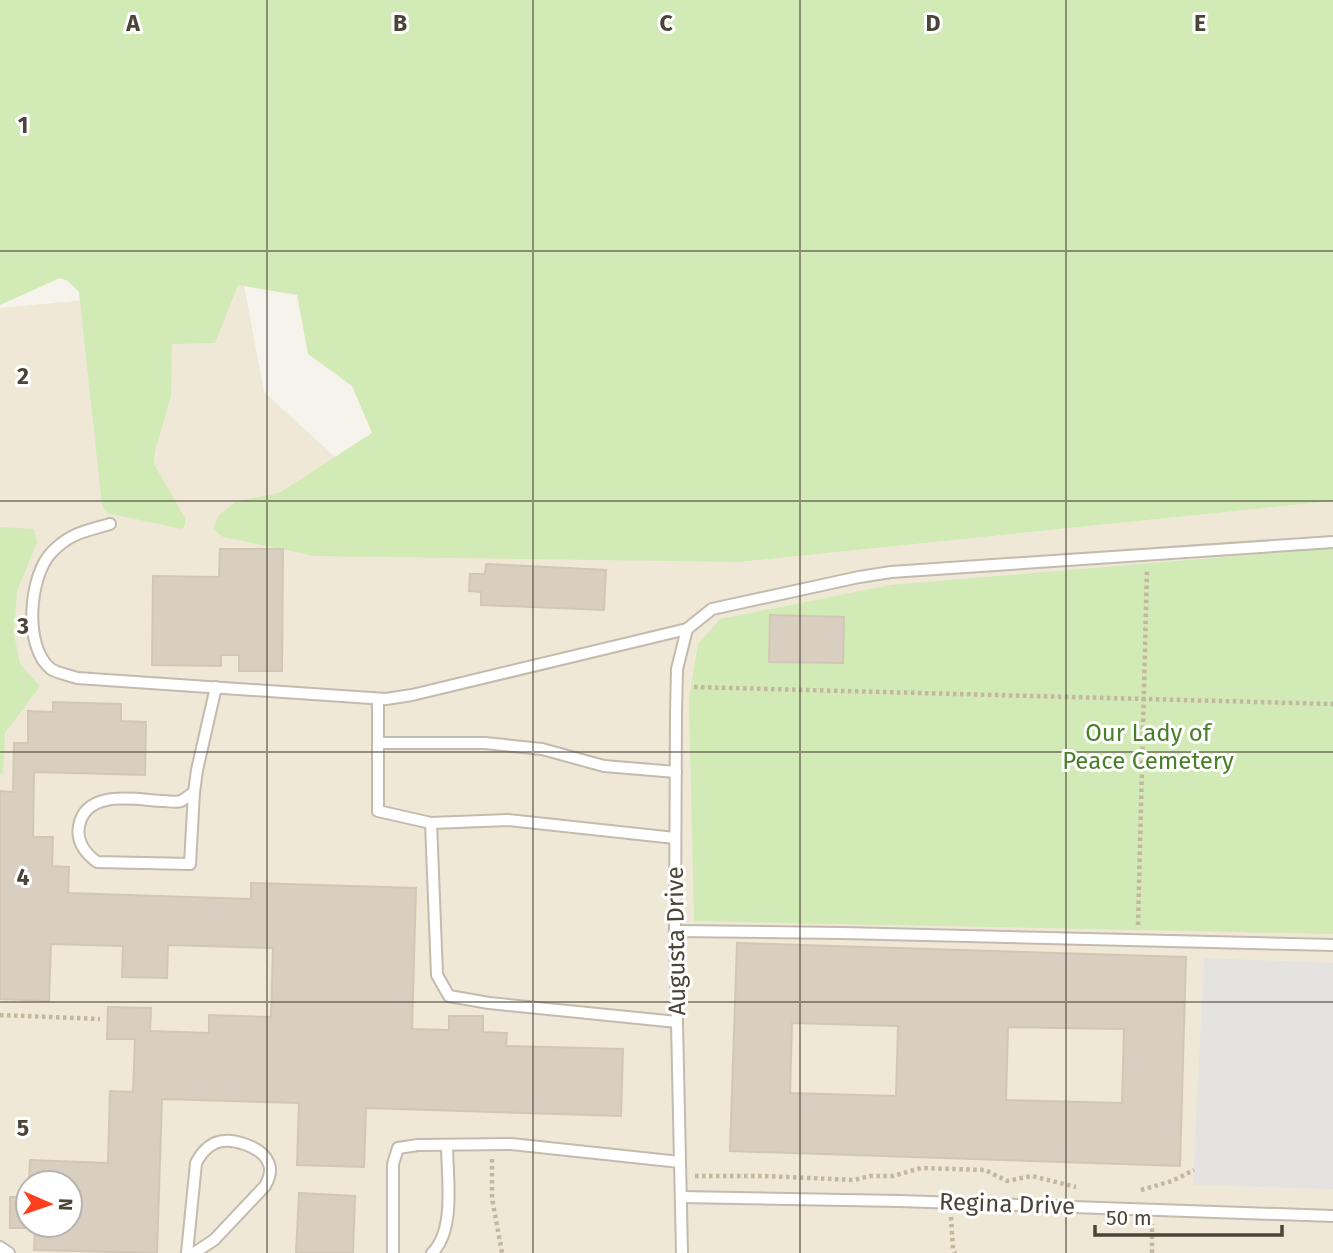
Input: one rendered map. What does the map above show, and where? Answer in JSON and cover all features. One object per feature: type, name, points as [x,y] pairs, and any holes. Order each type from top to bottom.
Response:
[{"type":"lane","points":[[110,524],[71,535],[50,554],[40,574],[34,598],[32,628],[35,643],[52,669],[77,678],[378,699],[412,695],[687,629],[712,609],[859,576],[1333,542]]},
{"type":"lane","name":"Augusta Drive","points":[[682,1253],[675,931],[676,686],[677,669],[687,629]]},
{"type":"lane","points":[[194,792],[179,802],[104,800],[91,806],[81,817],[79,841],[86,853],[97,862],[190,864],[194,792],[216,687]]},
{"type":"lane","points":[[378,699],[378,811],[431,823],[508,820],[675,838]]},
{"type":"lane","points":[[378,743],[485,743],[542,749],[604,766],[676,772]]},
{"type":"lane","points":[[431,823],[437,975],[449,996],[489,1003],[677,1022]]},
{"type":"lane","points":[[675,931],[1333,945]]},
{"type":"lane","points":[[187,1253],[196,1163],[203,1151],[217,1142],[228,1140],[249,1147],[264,1156],[270,1165],[270,1176],[265,1186],[214,1240],[194,1253]]},
{"type":"lane","points":[[393,1253],[393,1164],[398,1148],[418,1145],[512,1144],[680,1162]]},
{"type":"lane","points":[[432,1253],[439,1246],[448,1219],[447,1145]]},
{"type":"lane","name":"Regina Drive","points":[[681,1197],[950,1202],[1333,1216]]},
{"type":"lane","points":[[0,1247],[9,1253]]},
{"type":"path","points":[[1138,941],[1147,555]]},
{"type":"path","points":[[676,686],[1333,704]]},
{"type":"path","points":[[0,1015],[100,1019]]},
{"type":"path","points":[[492,1144],[492,1198],[502,1253]]},
{"type":"path","points":[[680,1176],[854,1180],[870,1176],[893,1176],[921,1168],[985,1170],[1007,1181],[1032,1177],[1084,1187]]},
{"type":"path","points":[[1130,1189],[1143,1190],[1172,1181],[1194,1170]]},
{"type":"path","points":[[950,1202],[955,1253]]},
{"type":"path","points":[[1152,1253],[1153,1210]]},
{"type":"shaded area","points":[[244,285],[264,392],[439,552],[740,562],[1333,501],[1333,1253],[0,1253],[0,308]]},
{"type":"shaded area","points":[[1204,958],[1333,963],[1333,1189],[1193,1185]]},
{"type":"green space","points":[[0,0],[1333,0],[1333,501],[740,562],[315,556],[223,537],[213,529],[219,515],[237,501],[279,493],[372,433],[352,386],[308,354],[297,295],[238,285],[215,343],[172,344],[171,396],[155,451],[154,464],[185,518],[185,525],[182,529],[107,513],[102,505],[79,292],[68,281],[60,278],[0,305]]},
{"type":"green space","points":[[0,527],[34,529],[37,542],[17,591],[14,634],[20,664],[40,686],[5,733],[3,773],[0,774]]},
{"type":"green space","name":"Our Lady of Peace Cemetery","points":[[1333,548],[1333,934],[694,921],[689,699],[698,644],[720,619],[891,585]]},
{"type":"building","points":[[220,549],[283,549],[282,671],[239,671],[239,655],[221,655],[221,666],[152,665],[153,576],[219,577]]},
{"type":"building","points":[[486,564],[606,570],[604,610],[481,605],[481,592],[469,591],[470,574],[485,574]]},
{"type":"building","points":[[770,615],[844,617],[843,663],[769,662]]},
{"type":"building","points":[[53,702],[121,704],[121,721],[146,722],[145,775],[34,772],[33,837],[53,837],[52,866],[69,867],[68,893],[251,899],[251,883],[416,888],[412,1029],[449,1030],[449,1016],[483,1016],[483,1032],[507,1033],[506,1046],[623,1049],[621,1116],[366,1108],[364,1167],[297,1165],[299,1103],[162,1099],[157,1253],[34,1250],[34,1239],[84,1239],[84,1169],[30,1169],[30,1160],[108,1163],[110,1091],[133,1092],[135,1039],[107,1039],[108,1007],[151,1008],[150,1031],[209,1033],[209,1015],[271,1017],[273,948],[168,945],[167,978],[122,977],[123,946],[51,944],[49,1001],[0,999],[0,791],[13,792],[14,743],[28,743],[28,711],[53,712]]},
{"type":"building","points":[[737,943],[1186,957],[1180,1166],[730,1151]],"holes":[[[792,1023],[898,1026],[896,1096],[790,1093]],[[1008,1027],[1124,1029],[1122,1103],[1006,1100]]]},
{"type":"building","points":[[299,1193],[355,1196],[353,1253],[296,1253]]},
{"type":"building","points":[[10,1197],[14,1197],[14,1228],[10,1228]]}]
